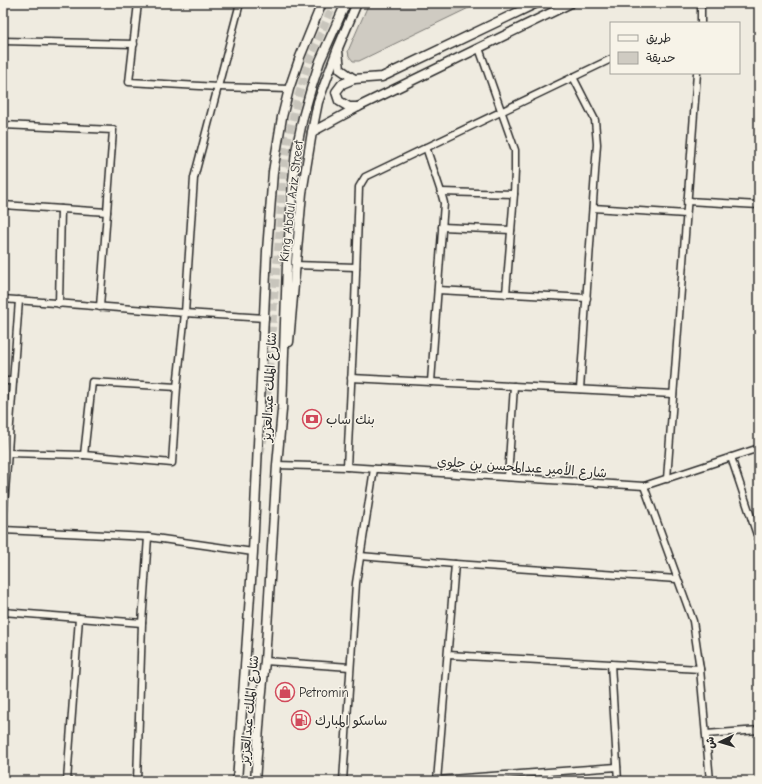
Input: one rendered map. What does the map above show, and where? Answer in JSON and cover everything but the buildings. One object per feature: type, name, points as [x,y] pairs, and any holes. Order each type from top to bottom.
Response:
[{"type":"street","points":[[138,3],[129,82],[289,89]]},
{"type":"street","points":[[8,452],[84,455],[172,463],[177,387],[185,313],[194,178],[240,3]]},
{"type":"street","name":"شارع الملك عبدالعزيز","points":[[237,781],[253,552],[267,251],[273,172],[282,117],[289,89],[322,3]]},
{"type":"street","name":"شارع الملك عبدالعزيز","points":[[255,781],[265,661],[277,465],[282,410],[286,265],[296,151],[303,117],[320,61],[346,3]]},
{"type":"street","name":"King Abdul Aziz Street","points":[[282,410],[288,358],[302,193],[312,132],[318,102],[338,48],[358,3]]},
{"type":"street","points":[[358,107],[349,107],[339,102],[336,92],[342,84],[354,79],[382,77],[537,3]]},
{"type":"street","points":[[312,132],[358,107],[571,3]]},
{"type":"street","points":[[700,22],[701,3]]},
{"type":"street","points":[[3,41],[134,44]]},
{"type":"street","points":[[338,48],[340,69],[354,79]]},
{"type":"street","points":[[479,48],[515,150],[514,194],[506,294]]},
{"type":"street","points":[[347,467],[359,188],[365,176],[610,59]]},
{"type":"street","points":[[667,479],[697,74]]},
{"type":"street","points":[[573,77],[595,120],[597,144],[580,390]]},
{"type":"street","points":[[3,125],[113,130],[100,307]]},
{"type":"street","points":[[426,148],[444,203],[431,382]]},
{"type":"street","points":[[441,192],[514,194]]},
{"type":"street","points":[[687,201],[759,205]]},
{"type":"street","points":[[3,205],[107,212]]},
{"type":"street","points":[[593,208],[686,214]]},
{"type":"street","points":[[59,304],[61,209]]},
{"type":"street","points":[[442,227],[511,230]]},
{"type":"street","points":[[295,265],[356,267]]},
{"type":"street","points":[[438,290],[586,298]]},
{"type":"street","points":[[3,299],[264,318]]},
{"type":"street","points":[[3,520],[19,300]]},
{"type":"street","points":[[351,378],[673,394]]},
{"type":"street","points":[[3,381],[13,381]]},
{"type":"street","points":[[84,455],[92,382],[177,387]]},
{"type":"street","points":[[508,478],[514,386]]},
{"type":"street","name":"شارع الأمير عبدالمحسن بن جلوي","points":[[277,465],[347,467],[644,486],[759,448]]},
{"type":"street","points":[[731,457],[759,541]]},
{"type":"street","points":[[343,781],[356,583],[374,469]]},
{"type":"street","points":[[644,486],[692,621],[700,669],[710,781]]},
{"type":"street","points":[[3,530],[148,537],[253,552]]},
{"type":"street","points":[[137,781],[142,623],[148,537]]},
{"type":"street","points":[[360,556],[677,579]]},
{"type":"street","points":[[455,564],[437,780],[617,767]]},
{"type":"street","points":[[3,612],[142,623]]},
{"type":"street","points":[[68,781],[79,618]]},
{"type":"street","points":[[448,655],[700,669]]},
{"type":"street","points":[[265,661],[350,667]]},
{"type":"street","points":[[611,664],[618,781]]},
{"type":"street","points":[[706,734],[759,730]]},
{"type":"green space","points":[[369,3],[479,3],[359,61],[353,61],[349,56],[348,51]]},
{"type":"tunnel","points":[[260,454],[264,436],[283,173],[288,139],[297,100],[309,61],[334,3]]},
{"type":"place","name":"بنك ساب","points":[[312,419]]},
{"type":"place","name":"Petromin","points":[[285,692]]},
{"type":"place","name":"ساسكو المبارك","points":[[301,720]]}]
